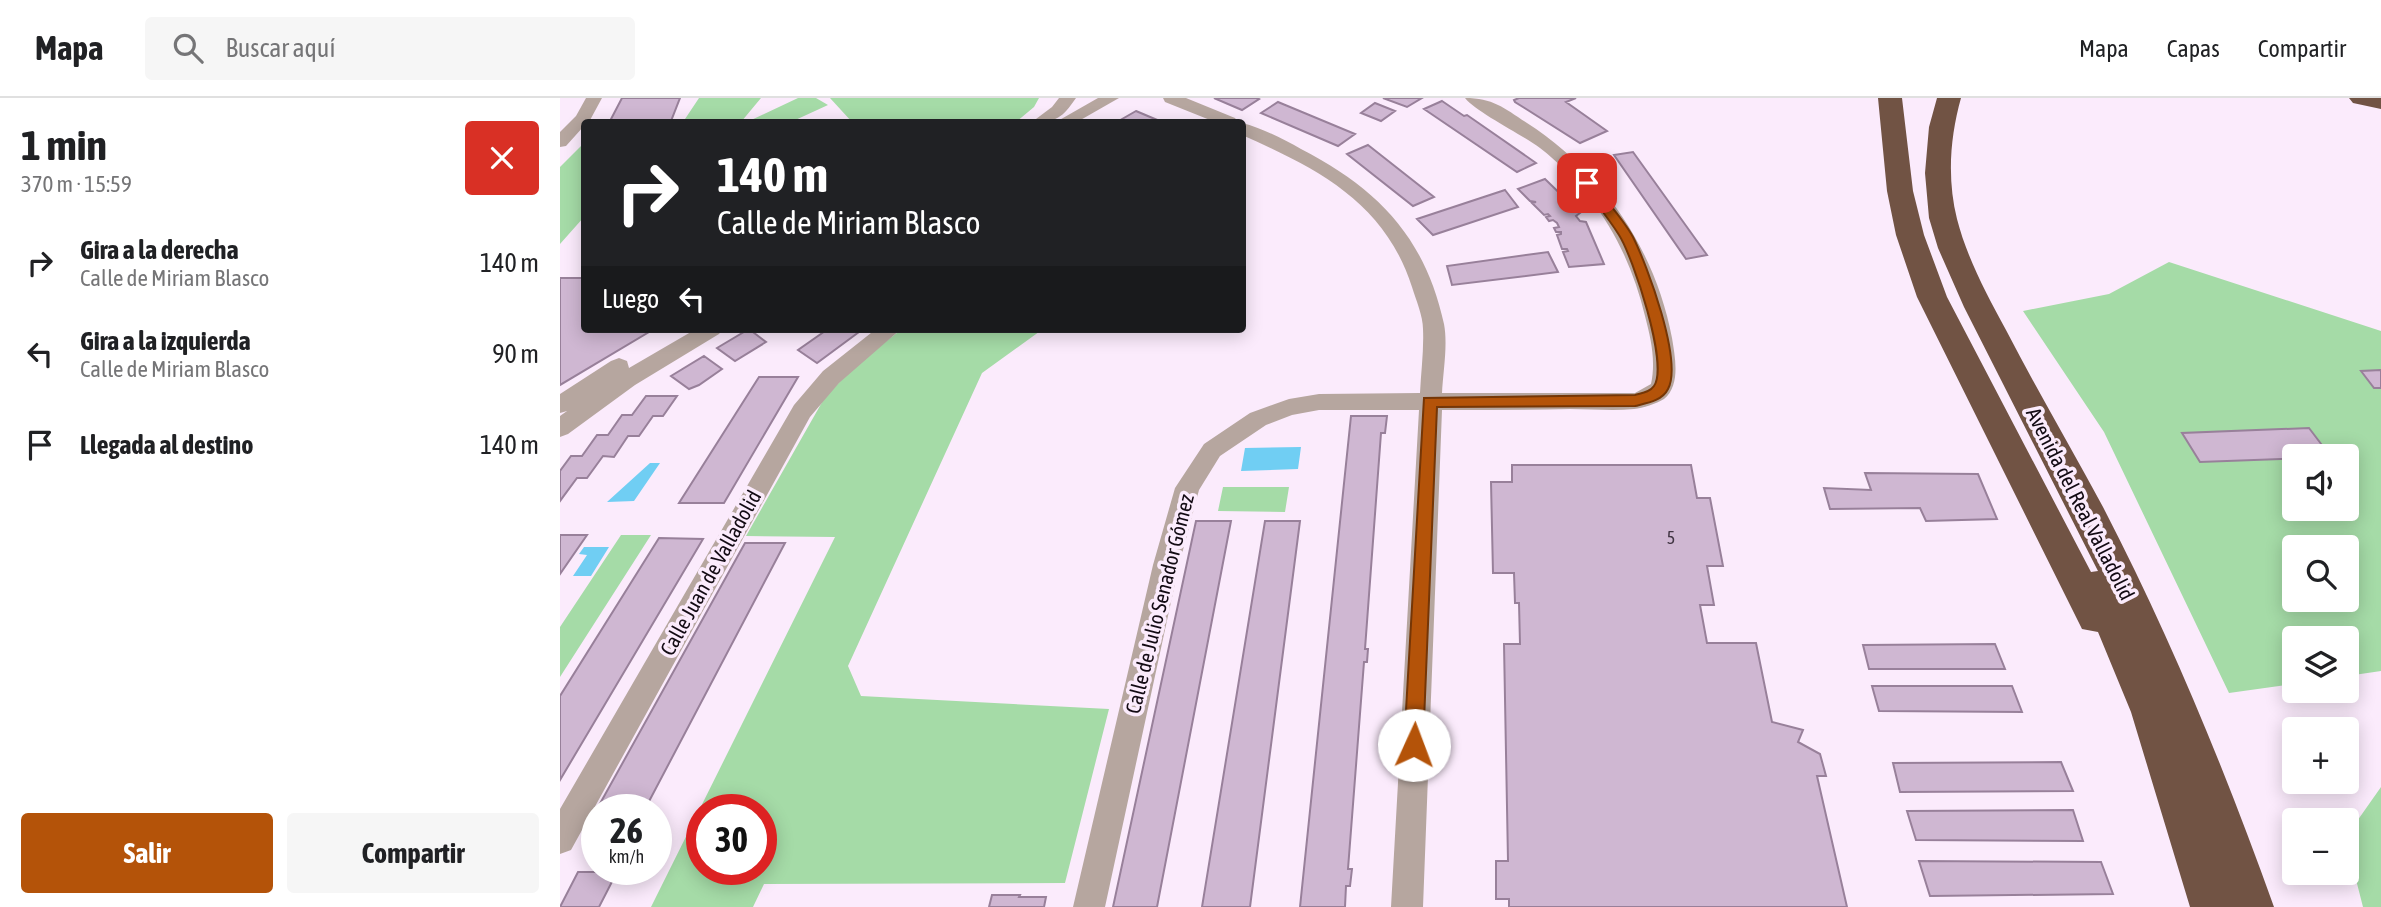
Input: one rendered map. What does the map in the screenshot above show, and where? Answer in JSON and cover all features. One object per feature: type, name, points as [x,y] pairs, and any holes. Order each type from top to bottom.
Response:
[{"type":"highway","points":[[1890,98],[1900,191],[1910,235],[1932,296],[2096,620],[2177,796]]},
{"type":"highway","name":"Avenida del Real Valladolid","points":[[1932,98],[1922,138],[1920,197],[1929,238],[1951,294],[2065,517],[2114,624],[2151,712],[2213,907]]},
{"type":"highway","name":"Avenida del Real Valladolid","points":[[1949,98],[1939,141],[1940,197],[1949,237],[1972,295],[2089,516],[2146,633],[2214,799],[2251,907]]},
{"type":"highway","points":[[2361,98],[2381,102]]},
{"type":"street","points":[[582,119],[594,98]]},
{"type":"street","points":[[1041,119],[1058,98]]},
{"type":"street","points":[[1044,119],[1058,111],[1068,98]]},
{"type":"street","points":[[1070,119],[1091,98]]},
{"type":"street","points":[[1071,119],[1111,98]]},
{"type":"street","points":[[1171,98],[1222,119]]},
{"type":"street","name":"Calle de Julio Senador Gómez","points":[[1089,907],[1180,513],[1187,488],[1212,450],[1258,419],[1289,407],[1319,402],[1635,401],[1651,396],[1662,387],[1665,372],[1654,306],[1626,237],[1606,207],[1565,160],[1528,130],[1473,98]]},
{"type":"street","points":[[560,142],[581,120]]},
{"type":"street","points":[[1246,130],[1328,170],[1380,212],[1404,244],[1421,280],[1434,327],[1407,907]]},
{"type":"street","points":[[560,405],[610,371],[676,333]]},
{"type":"street","points":[[560,428],[627,379],[705,333]]},
{"type":"street","name":"Calle Juan de Valladolid","points":[[560,839],[802,411],[831,377],[885,333]]},
{"type":"green space","points":[[699,98],[761,98],[744,119],[685,119]]},
{"type":"green space","points":[[798,98],[816,98],[828,105],[798,119],[753,119]]},
{"type":"green space","points":[[830,98],[1039,98],[1034,107],[1020,119],[849,119]]},
{"type":"green space","points":[[581,146],[581,220],[560,244],[560,167]]},
{"type":"green space","points":[[2169,262],[2381,331],[2381,671],[2359,674],[2359,626],[2282,626],[2282,686],[2229,693],[2104,432],[2023,311],[2109,294]]},
{"type":"green space","points":[[897,333],[1037,333],[982,373],[848,666],[861,696],[1109,709],[1065,883],[777,884],[777,794],[707,794],[835,537],[746,536],[825,397],[858,363]]},
{"type":"green space","points":[[1223,487],[1289,487],[1285,512],[1218,511]]},
{"type":"green space","points":[[621,535],[651,535],[560,677],[560,627]]},
{"type":"green space","points":[[2381,787],[2381,907],[2363,907],[2357,885],[2359,818]]},
{"type":"green space","points":[[686,837],[686,885],[764,885],[753,907],[651,907],[662,885],[672,885],[672,865]]},
{"type":"water","points":[[1301,447],[1298,469],[1241,471],[1245,448]]},
{"type":"water","points":[[650,463],[660,463],[634,501],[607,502]]},
{"type":"water","points":[[584,547],[609,547],[591,576],[573,576],[587,555],[579,554]]},
{"type":"building","points":[[622,98],[680,98],[672,119],[611,119]]},
{"type":"building","points":[[1214,98],[1257,98],[1259,99],[1242,110]]},
{"type":"building","points":[[1383,98],[1422,98],[1407,107]]},
{"type":"building","points":[[1576,98],[1566,102],[1607,131],[1580,143],[1515,102],[1514,100]]},
{"type":"building","points":[[1442,101],[1536,163],[1517,172],[1424,109]]},
{"type":"building","points":[[1278,102],[1355,134],[1338,146],[1261,113]]},
{"type":"building","points":[[1375,103],[1395,111],[1381,121],[1361,113]]},
{"type":"building","points":[[1136,111],[1155,119],[1122,119]]},
{"type":"building","points":[[1368,145],[1434,197],[1413,206],[1347,154]]},
{"type":"building","points":[[1633,152],[1707,255],[1686,259],[1614,155]]},
{"type":"building","points":[[1545,179],[1580,213],[1576,216],[1580,221],[1586,222],[1604,264],[1569,267],[1563,252],[1568,251],[1562,249],[1557,235],[1561,232],[1556,232],[1554,228],[1559,227],[1557,223],[1549,221],[1546,217],[1550,216],[1544,215],[1532,203],[1536,202],[1530,201],[1518,189]]},
{"type":"building","points":[[1505,190],[1518,207],[1433,235],[1417,219]]},
{"type":"building","points":[[1548,252],[1558,272],[1452,285],[1447,266]]},
{"type":"building","points":[[560,278],[581,278],[581,333],[647,333],[560,385]]},
{"type":"building","points":[[742,333],[754,333],[766,342],[735,361],[717,348]]},
{"type":"building","points":[[822,333],[858,333],[817,363],[798,350]]},
{"type":"building","points":[[704,356],[722,369],[699,385],[689,389],[671,376]]},
{"type":"building","points":[[2381,370],[2381,388],[2374,388],[2361,371]]},
{"type":"building","points":[[759,377],[798,377],[724,503],[679,503]]},
{"type":"building","points":[[646,396],[677,396],[663,416],[653,416],[639,436],[628,436],[614,457],[603,456],[587,478],[577,478],[560,501],[560,471],[571,456],[582,456],[597,435],[608,435],[622,415],[632,415]]},
{"type":"building","points":[[1351,416],[1387,416],[1385,433],[1381,433],[1365,649],[1368,649],[1367,662],[1364,662],[1348,869],[1352,869],[1350,886],[1346,886],[1345,907],[1300,907]]},
{"type":"building","points":[[2309,428],[2321,444],[2282,444],[2282,459],[2200,462],[2182,433]]},
{"type":"building","points":[[2309,428],[2321,444],[2282,444],[2282,459],[2200,462],[2182,433]]},
{"type":"building","points":[[1512,465],[1691,465],[1697,498],[1710,498],[1723,566],[1707,566],[1714,605],[1700,605],[1707,643],[1756,643],[1772,722],[1803,730],[1798,742],[1820,754],[1826,776],[1817,776],[1847,907],[1509,907],[1509,899],[1496,899],[1496,861],[1508,861],[1504,644],[1520,644],[1519,603],[1515,603],[1514,573],[1493,573],[1491,482],[1512,482]]},
{"type":"building","points":[[1865,473],[1978,474],[1997,519],[1926,521],[1920,508],[1830,509],[1824,488],[1871,490]]},
{"type":"building","points":[[1196,521],[1231,521],[1157,907],[1113,907]]},
{"type":"building","points":[[1265,521],[1300,521],[1250,907],[1202,907]]},
{"type":"building","points":[[560,535],[587,535],[560,574]]},
{"type":"building","points":[[659,538],[703,539],[560,780],[560,696]]},
{"type":"building","points":[[745,543],[785,543],[653,794],[605,794]]},
{"type":"building","points":[[1995,644],[2005,669],[1869,669],[1863,645]]},
{"type":"building","points":[[1872,686],[2012,686],[2022,712],[1879,711]]},
{"type":"building","points":[[2061,762],[2073,791],[1900,792],[1893,763]]},
{"type":"building","points":[[2073,810],[2083,841],[1916,840],[1907,811]]},
{"type":"building","points":[[1919,861],[2101,862],[2113,894],[1930,896]]},
{"type":"building","points":[[578,872],[581,872],[581,885],[610,885],[599,907],[560,907]]},
{"type":"building","points":[[992,895],[1046,897],[1044,907],[989,907]]},
{"type":"route","points":[[1414,745],[1430,402],[1635,401],[1651,396],[1662,387],[1665,372],[1654,306],[1626,237],[1587,183]]}]
